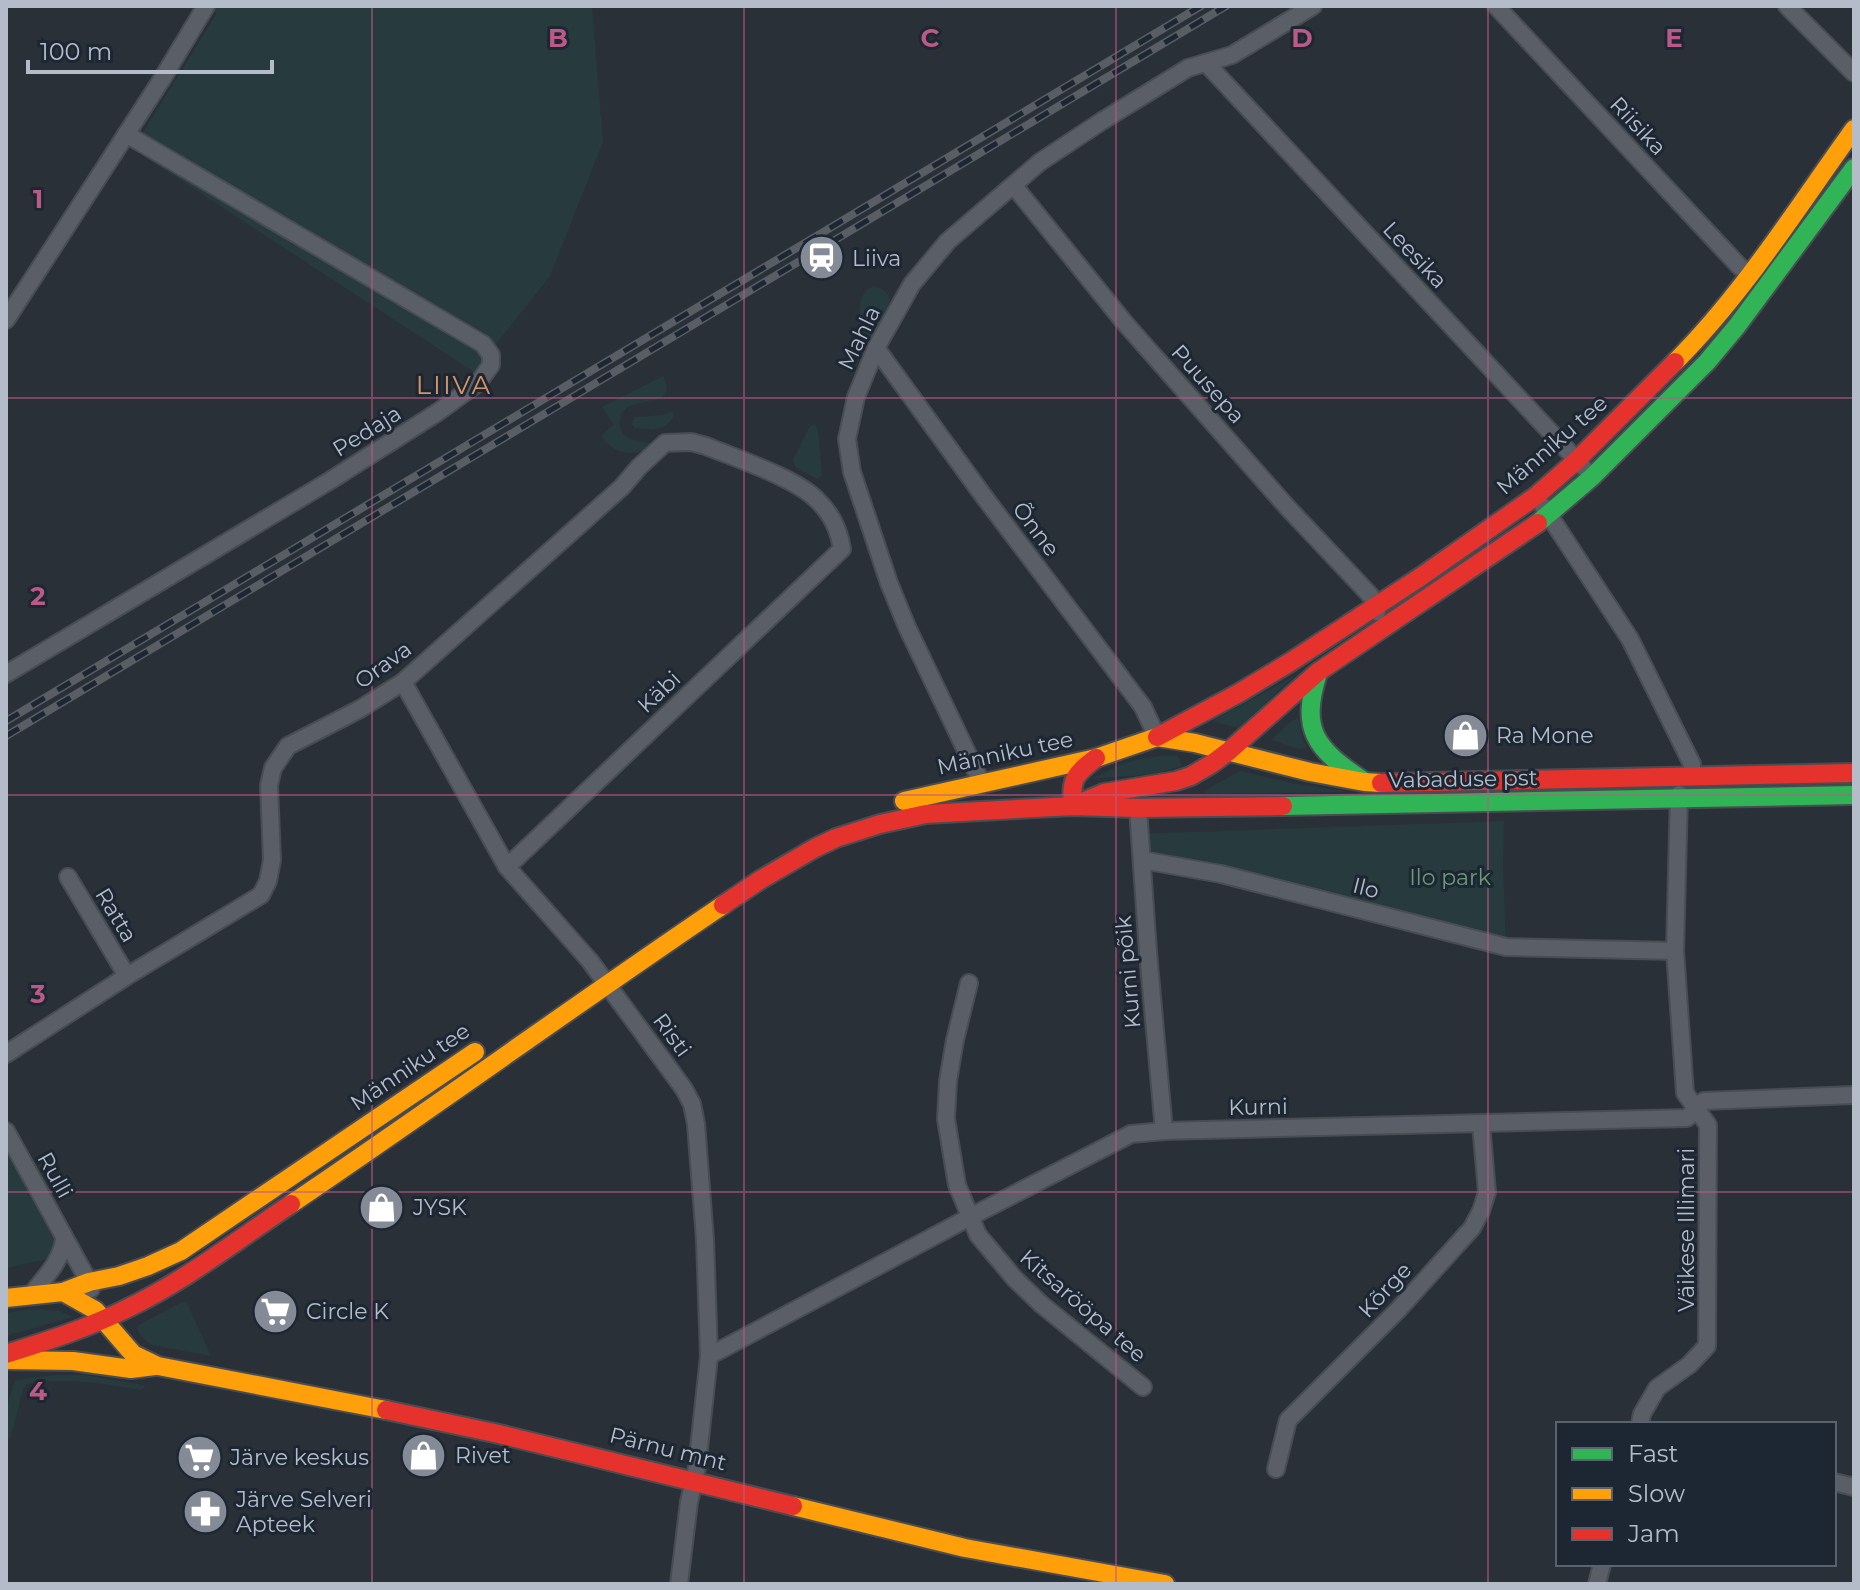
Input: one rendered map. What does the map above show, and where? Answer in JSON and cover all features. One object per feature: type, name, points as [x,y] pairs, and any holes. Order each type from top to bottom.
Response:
[{"type":"main road","name":"Männiku tee","points":[[99,1315],[181,1278],[389,1138],[604,969],[772,852],[833,821],[892,804],[1096,758],[1157,737],[1239,693],[1377,605],[1536,496],[1577,460],[1691,346],[1750,274],[1854,129]]},
{"type":"main road","name":"Männiku tee","points":[[604,969],[836,838],[926,814],[1073,806],[1104,793],[1176,781],[1213,763],[1318,672],[1470,571],[1548,515],[1592,477],[1707,362],[1854,168]]},
{"type":"main road","points":[[1318,672],[1310,705],[1313,732],[1328,756],[1364,782]]},
{"type":"main road","name":"Vabaduse pst","points":[[1157,737],[1364,782],[1854,773]]},
{"type":"main road","points":[[1073,806],[1070,786],[1076,773],[1096,758]]},
{"type":"main road","name":"Vabaduse pst","points":[[1073,806],[1138,808],[1854,795]]},
{"type":"main road","name":"Männiku tee","points":[[63,1292],[89,1282],[119,1276],[181,1251],[492,1041]]},
{"type":"main road","points":[[6,1298],[63,1292]]},
{"type":"main road","name":"Pärnu mnt","points":[[63,1292],[99,1315],[133,1354],[158,1366],[326,1397],[499,1434],[965,1548],[1165,1584]]},
{"type":"main road","points":[[6,1354],[68,1334],[99,1315]]},
{"type":"main road","name":"Pärnu mnt","points":[[6,1360],[73,1361],[131,1369],[158,1366]]},
{"type":"street","points":[[6,320],[206,6]]},
{"type":"street","name":"Mahla","points":[[982,784],[907,627],[852,472],[847,439],[856,397],[876,348],[912,284],[948,241],[1060,148],[1188,68],[1232,55],[1313,6]]},
{"type":"street","name":"Riisika","points":[[1496,6],[1739,266],[1750,274]]},
{"type":"street","points":[[1787,6],[1854,73]]},
{"type":"street","name":"Leesika","points":[[1206,63],[1592,477]]},
{"type":"street","name":"Pedaja","points":[[6,674],[331,480],[438,412],[478,383],[491,365],[491,355],[483,344],[126,134]]},
{"type":"street","name":"Puusepa","points":[[1014,186],[1124,322],[1377,605]]},
{"type":"street","name":"Õnne","points":[[876,348],[1143,707],[1157,737]]},
{"type":"street","name":"Orava","points":[[6,1054],[261,895],[268,881],[272,860],[269,785],[273,768],[288,746],[360,709],[403,682],[622,487],[665,443],[691,442],[706,446],[795,484],[817,499],[832,519],[842,549]]},
{"type":"street","points":[[1536,496],[1630,639],[1692,764],[1686,776]]},
{"type":"street","name":"Käbi","points":[[507,867],[842,549]]},
{"type":"street","points":[[1377,605],[1377,632]]},
{"type":"street","name":"Risti","points":[[403,682],[507,867],[604,969],[692,1104],[705,1240],[709,1356],[697,1467],[679,1584]]},
{"type":"street","name":"Väikese Illimari","points":[[1640,1422],[1657,1388],[1689,1365],[1707,1346],[1708,1125],[1685,1093],[1675,951],[1679,799],[1686,776]]},
{"type":"street","name":"Kurni põik","points":[[1138,808],[1164,1131]]},
{"type":"street","name":"Ilo","points":[[1142,860],[1221,874],[1506,947],[1675,951]]},
{"type":"street","name":"Ratta","points":[[68,877],[127,976]]},
{"type":"street","name":"Kitsarööpa tee","points":[[969,983],[948,1081],[946,1119],[957,1185],[970,1217],[978,1235],[1015,1279],[1143,1387]]},
{"type":"street","name":"Kurni","points":[[709,1356],[1131,1134],[1687,1118],[1704,1101],[1854,1095]]},
{"type":"street","name":"Kõrge","points":[[1276,1469],[1288,1420],[1398,1310],[1472,1228],[1487,1192],[1481,1124]]},
{"type":"street","name":"Rulli","points":[[6,1131],[89,1282],[99,1315]]},
{"type":"street","points":[[31,1296],[56,1262],[64,1239]]},
{"type":"green space","points":[[194,6],[592,6],[603,142],[550,276],[474,372],[133,149],[217,13]]},
{"type":"green space","points":[[873,287],[883,290],[890,298],[869,342],[865,344],[860,308],[863,294]]},
{"type":"green space","points":[[663,376],[667,386],[662,397],[628,407],[620,419],[620,428],[626,436],[655,445],[633,453],[612,447],[601,436],[614,424],[602,407]]},
{"type":"green space","points":[[673,411],[674,416],[662,428],[635,428],[631,424],[635,417]]},
{"type":"green space","points":[[815,424],[822,476],[817,479],[795,467],[793,460],[810,426]]},
{"type":"green space","points":[[1296,675],[1238,728],[1212,721]]},
{"type":"green space","points":[[1298,718],[1307,747],[1299,749],[1272,740],[1290,722]]},
{"type":"green space","points":[[1178,756],[1182,766],[1154,774],[1089,779],[1125,763]]},
{"type":"green space","points":[[1240,771],[1351,792],[1206,794],[1205,790]]},
{"type":"green space","name":"Ilo park","points":[[1504,821],[1506,947],[1142,860],[1138,834]]},
{"type":"green space","points":[[6,1140],[56,1245],[47,1259],[6,1268]]},
{"type":"green space","points":[[182,1302],[187,1303],[211,1356],[153,1345],[137,1329],[139,1325]]},
{"type":"green space","points":[[31,1309],[59,1311],[73,1317],[6,1336],[6,1313]]},
{"type":"green space","points":[[84,1375],[145,1385],[140,1390],[70,1381],[27,1384],[11,1437],[6,1444],[6,1410],[15,1380]]},
{"type":"railway","points":[[6,721],[1201,6]]},
{"type":"railway","points":[[6,736],[1226,6]]},
{"type":"traffic: fast","points":[[1538,523],[1592,477],[1707,362],[1854,168]]},
{"type":"traffic: fast","points":[[1318,673],[1311,709],[1316,736],[1333,758],[1362,780]]},
{"type":"traffic: fast","points":[[1283,806],[1854,795]]},
{"type":"traffic: slow","points":[[1675,362],[1747,279],[1854,129]]},
{"type":"traffic: slow","points":[[904,801],[1096,758],[1157,737],[1195,743],[1310,772],[1381,783]]},
{"type":"traffic: slow","points":[[291,1204],[723,905]]},
{"type":"traffic: slow","points":[[6,1298],[63,1292],[148,1266],[181,1251],[475,1052]]},
{"type":"traffic: slow","points":[[63,1292],[95,1310],[133,1354],[158,1366],[386,1410]]},
{"type":"traffic: slow","points":[[6,1360],[73,1361],[131,1369],[155,1366]]},
{"type":"traffic: slow","points":[[793,1506],[965,1548],[1165,1584]]},
{"type":"traffic: jam","points":[[1157,737],[1292,661],[1422,576],[1536,496],[1577,460],[1675,362]]},
{"type":"traffic: jam","points":[[1096,758],[1083,768],[1073,783],[1073,806],[1104,793],[1191,776],[1229,751],[1318,672],[1538,523]]},
{"type":"traffic: jam","points":[[1381,783],[1854,773]]},
{"type":"traffic: jam","points":[[723,905],[760,880],[836,838],[926,814],[1073,806],[1283,806]]},
{"type":"traffic: jam","points":[[6,1354],[82,1328],[148,1298],[291,1204]]},
{"type":"traffic: jam","points":[[386,1410],[499,1434],[793,1506]]},
{"type":"place","name":"Liiva","points":[[821,258]]},
{"type":"place","name":"Ra Mone","points":[[1465,735]]},
{"type":"place","name":"JYSK","points":[[382,1207]]},
{"type":"place","name":"Circle K","points":[[275,1311]]},
{"type":"place","name":"Rivet","points":[[424,1455]]},
{"type":"place","name":"Järve keskus","points":[[199,1457]]},
{"type":"place","name":"Järve Selveri Apteek","points":[[205,1512]]},
{"type":"district","name":"LIIVA","points":[[454,385]]}]
